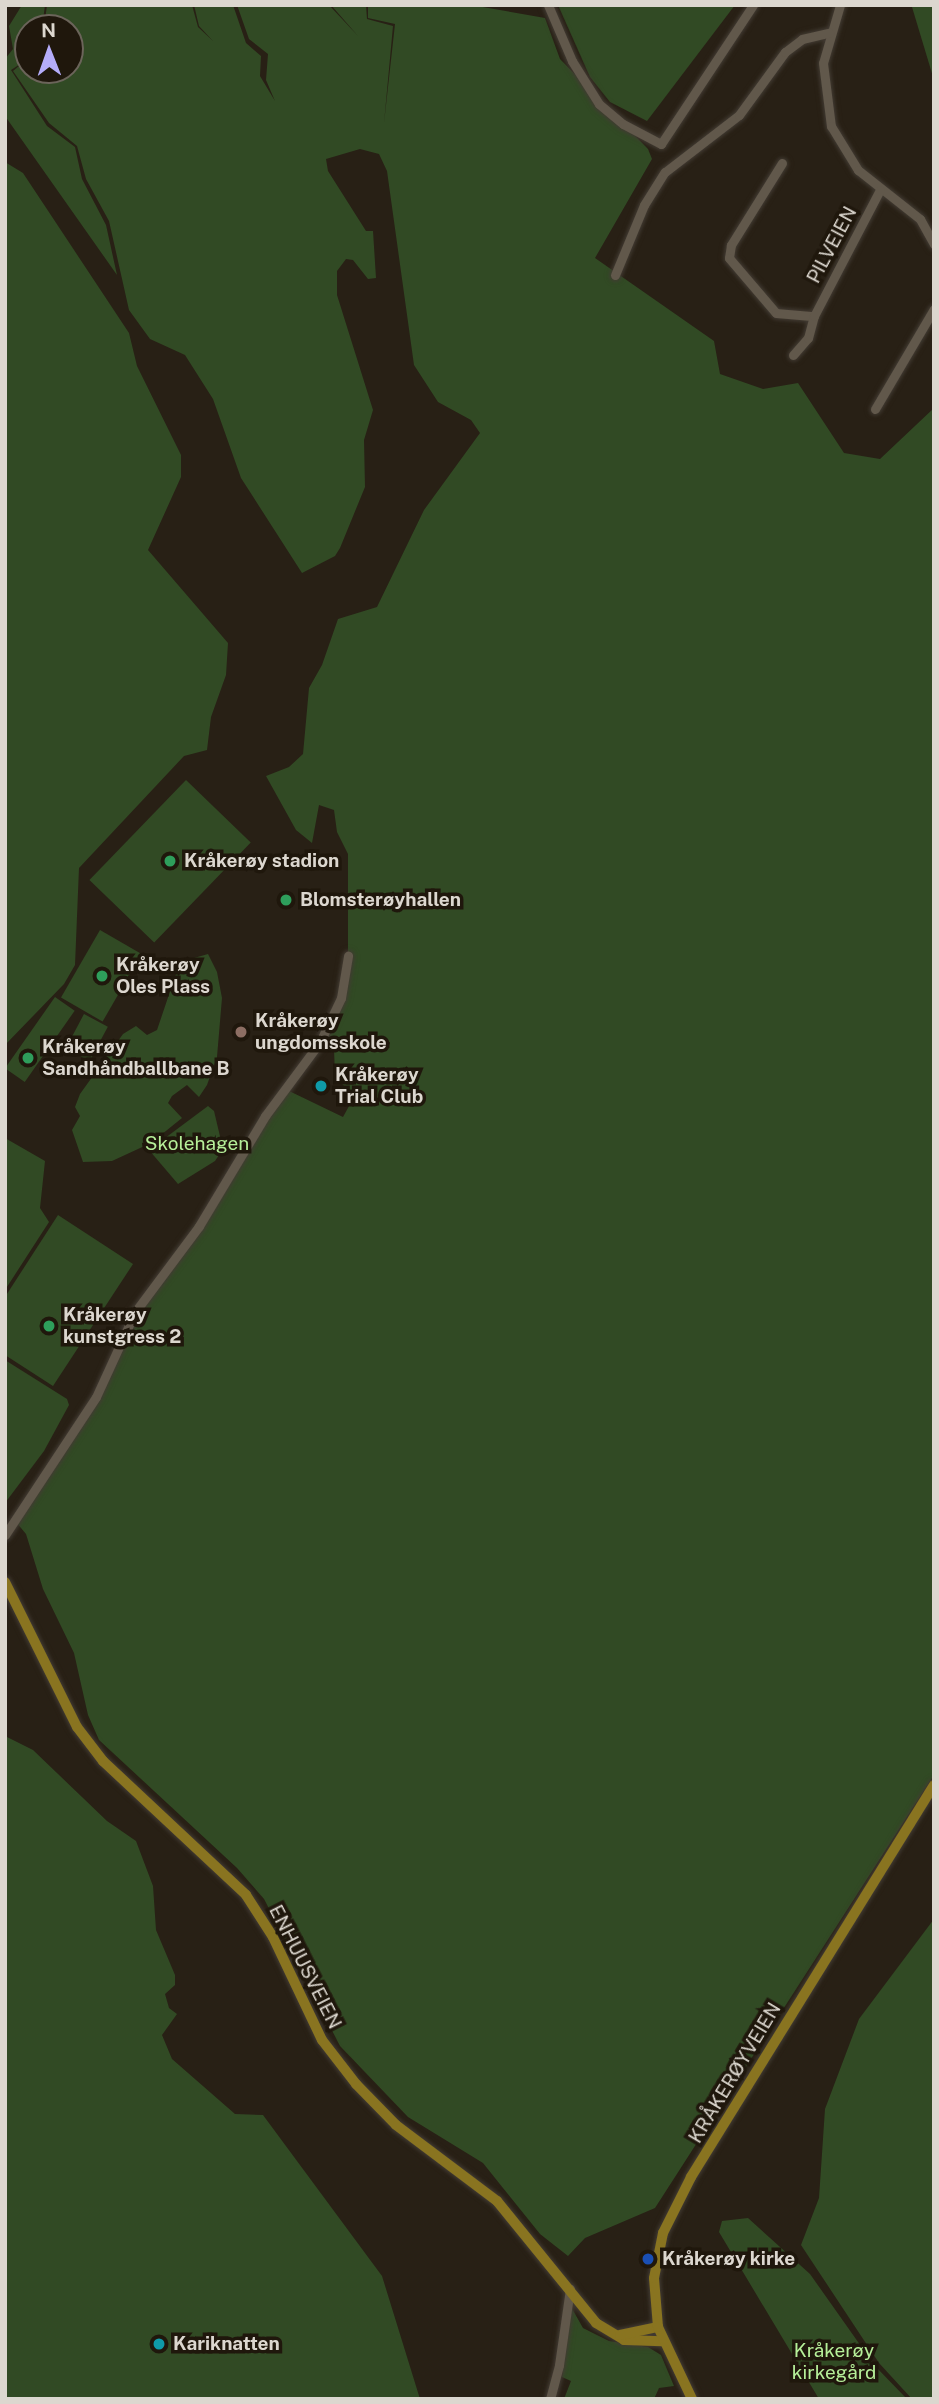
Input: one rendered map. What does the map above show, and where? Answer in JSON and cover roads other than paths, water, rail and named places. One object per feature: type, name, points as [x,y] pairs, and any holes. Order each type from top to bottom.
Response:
[{"type":"main road","name":"ENHUUSVEIEN","points":[[5,1581],[77,1727],[103,1761],[246,1895],[273,1937],[337,2061],[397,2125],[497,2201],[596,2323],[614,2336]]},
{"type":"main road","name":"KRÅKERØYVEIEN","points":[[692,2399],[662,2341],[658,2327],[656,2264],[676,2204],[934,1785]]},
{"type":"main road","points":[[614,2336],[658,2327]]},
{"type":"main road","points":[[614,2336],[635,2342],[662,2341]]},
{"type":"street","points":[[548,5],[572,61],[599,104],[623,124],[661,144],[753,5]]},
{"type":"street","points":[[840,5],[829,33],[823,78],[831,126],[859,170],[880,190],[920,219],[934,244]]},
{"type":"street","points":[[615,275],[644,205],[665,172],[739,115],[785,52],[802,39],[829,33]]},
{"type":"street","points":[[782,163],[731,245],[729,258],[776,313],[814,316]]},
{"type":"street","name":"PILVEIEN","points":[[793,355],[808,338],[814,316],[880,190]]},
{"type":"street","points":[[875,409],[934,309]]},
{"type":"street","points":[[5,1535],[96,1397],[135,1312],[199,1226],[265,1115],[320,1041],[348,970],[348,956]]},
{"type":"street","points":[[550,2399],[559,2365],[569,2289]]},
{"type":"place","name":"Kråkerøy stadion","points":[[170,861]]},
{"type":"place","name":"Blomsterøyhallen","points":[[286,900]]},
{"type":"place","name":"Kråkerøy Oles Plass","points":[[102,976]]},
{"type":"place","name":"Kråkerøy ungdomsskole","points":[[241,1032]]},
{"type":"place","name":"Kråkerøy Sandhåndballbane B","points":[[28,1058]]},
{"type":"place","name":"Kråkerøy Trial Club","points":[[321,1086]]},
{"type":"place","name":"Kråkerøy kunstgress 2","points":[[49,1326]]},
{"type":"place","name":"Kråkerøy kirke","points":[[648,2259]]},
{"type":"place","name":"Kariknatten","points":[[159,2344]]},
{"type":"park label","name":"Skolehagen","points":[[197,1144]]},
{"type":"park label","name":"Kråkerøy kirkegård","points":[[834,2362]]}]
